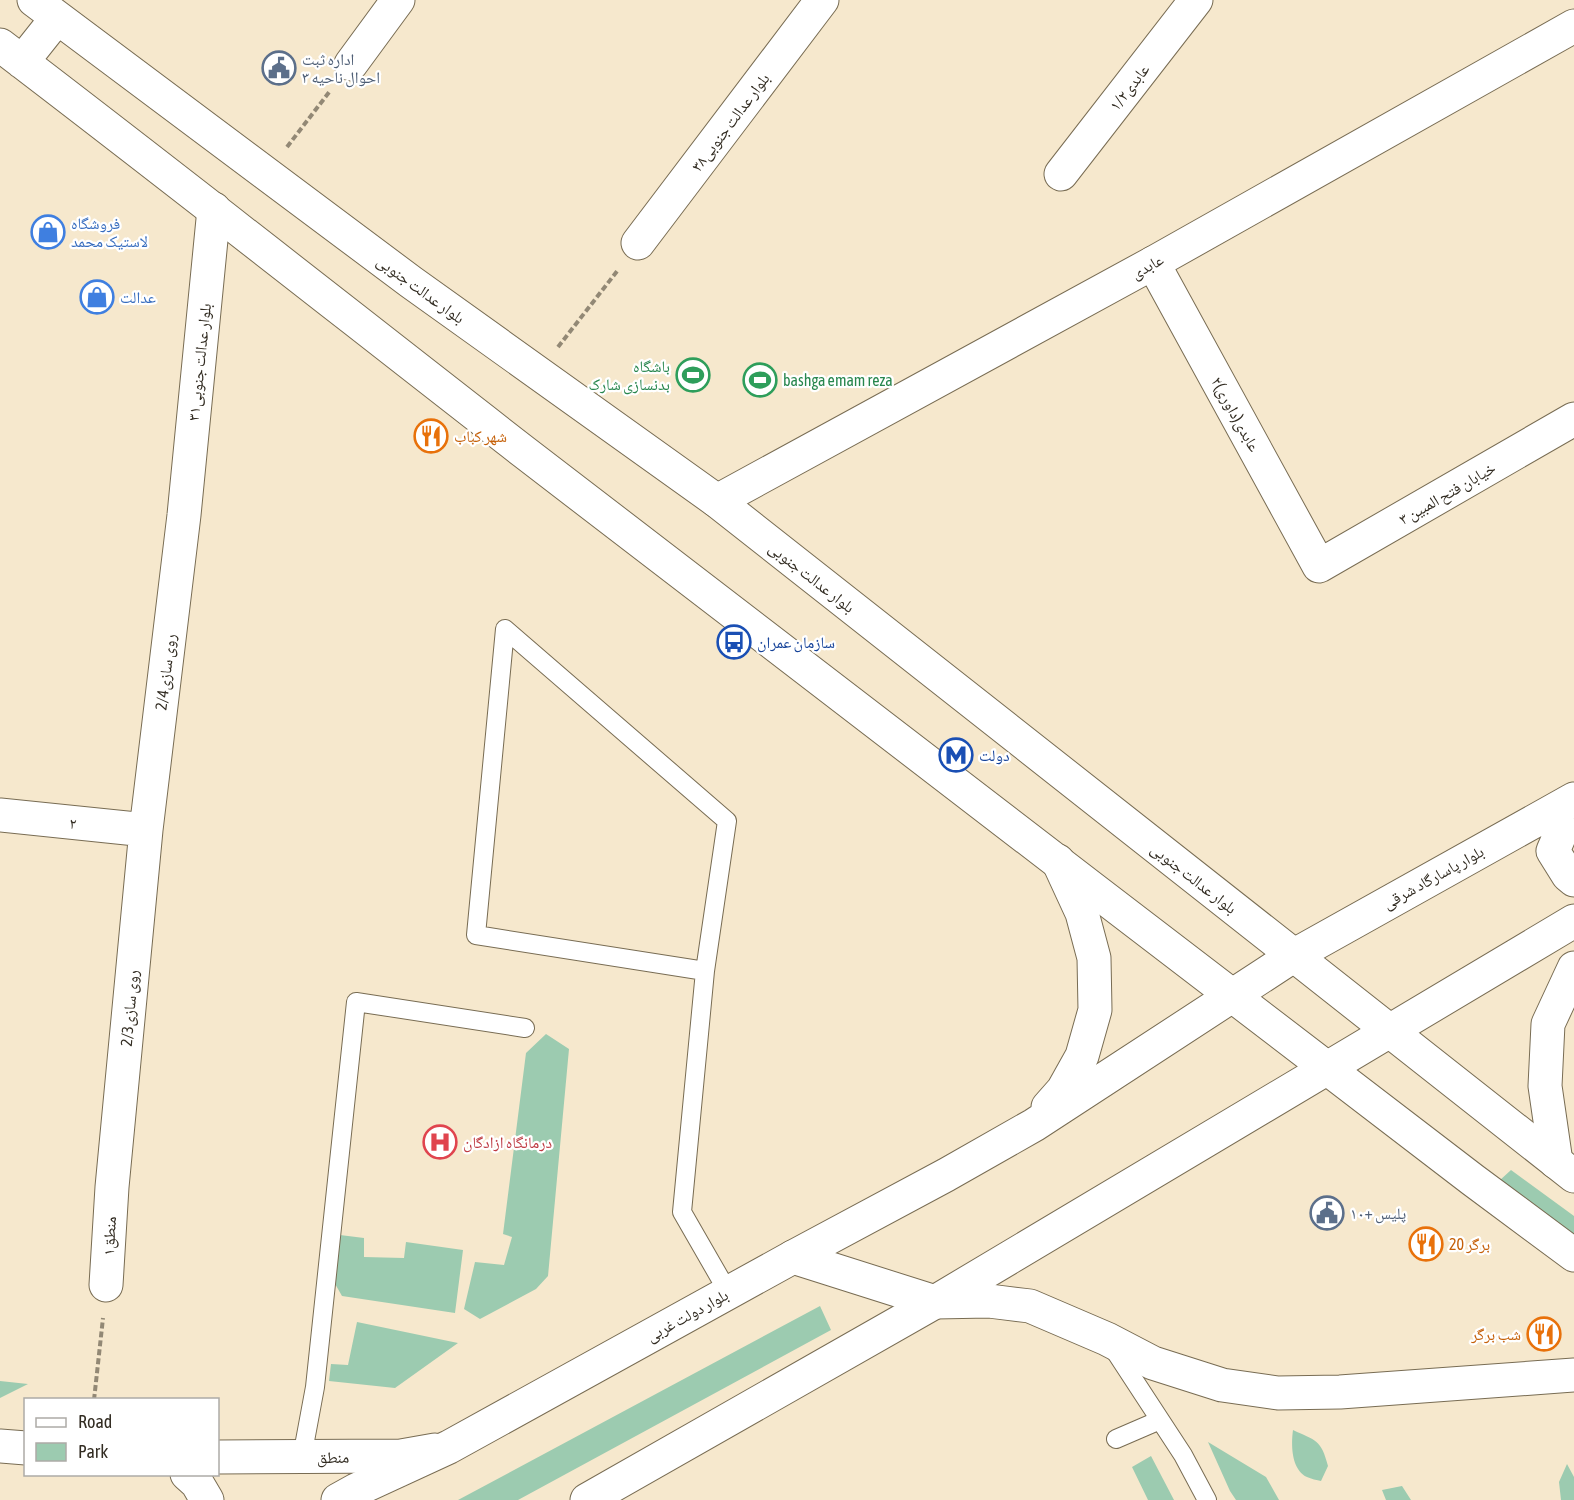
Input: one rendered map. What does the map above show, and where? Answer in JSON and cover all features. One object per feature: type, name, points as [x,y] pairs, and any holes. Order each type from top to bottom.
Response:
[{"type":"main road","points":[[351,64],[398,0]]},
{"type":"main road","name":"بلوار عدالت جنوبی۳۸","points":[[638,243],[822,0]]},
{"type":"main road","name":"عابدی۱/۲","points":[[1061,174],[1196,0]]},
{"type":"main road","points":[[46,9],[11,53],[522,450],[1473,1180],[1574,1255]]},
{"type":"main road","name":"بلوار عدالت جنوبی","points":[[46,9],[411,282],[717,501],[1565,1169]]},
{"type":"main road","name":"عابدی","points":[[717,501],[1153,263],[1574,26]]},
{"type":"main road","name":"بلوار عدالت جنوبی۳۱","points":[[184,515],[214,209]]},
{"type":"main road","name":"۲عابدی(داوری)","points":[[1153,263],[1319,566]]},
{"type":"main road","name":"خیابان فتح المبین ۳","points":[[1319,566],[1574,419]]},
{"type":"main road","name":"روی سازی2/4","points":[[146,830],[184,515]]},
{"type":"main road","points":[[1574,801],[1553,851],[1568,875],[1574,879]]},
{"type":"main road","name":"بلوار پاسارگاد شرقی","points":[[1233,995],[1293,956],[1574,801]]},
{"type":"main road","name":"۲","points":[[0,815],[146,830]]},
{"type":"main road","name":"روی سازی2/3","points":[[111,1187],[146,830]]},
{"type":"main road","points":[[1034,1125],[1063,1090],[1082,1056],[1095,1010],[1094,958],[1082,913],[1058,861]]},
{"type":"main road","points":[[586,1500],[934,1302],[1574,921]]},
{"type":"main road","points":[[1565,1169],[1545,1086],[1548,1024],[1574,968]]},
{"type":"main road","name":"بلوار دولت غربی","points":[[338,1500],[449,1447],[728,1292],[946,1175],[1034,1125],[1233,995]]},
{"type":"main road","name":"منطق۱","points":[[106,1284],[111,1187]]},
{"type":"main road","points":[[793,1257],[934,1302],[989,1301],[1030,1306],[1107,1339],[1153,1363],[1222,1385],[1278,1393],[1340,1392],[1574,1375]]},
{"type":"main road","points":[[0,1446],[24,1448]]},
{"type":"main road","name":"منطق","points":[[219,1457],[401,1456],[449,1447]]},
{"type":"main road","points":[[189,1476],[197,1483],[207,1500]]},
{"type":"lane","points":[[705,971],[476,935],[505,629],[727,821],[705,971],[682,1212],[728,1292]]},
{"type":"lane","points":[[302,1457],[315,1387],[356,1002],[525,1028]]},
{"type":"lane","points":[[1107,1339],[1183,1455],[1207,1500]]},
{"type":"lane","points":[[1116,1439],[1160,1420]]},
{"type":"path","points":[[267,174],[351,64]]},
{"type":"path","points":[[538,373],[638,243]]},
{"type":"path","points":[[94,1398],[106,1284]]},
{"type":"green space","points":[[546,1034],[569,1049],[548,1276],[536,1289],[480,1319],[464,1309],[475,1262],[504,1265],[512,1237],[503,1234],[526,1053]]},
{"type":"green space","points":[[1511,1170],[1574,1216],[1574,1236],[1499,1181]]},
{"type":"green space","points":[[340,1235],[364,1238],[364,1257],[404,1258],[406,1242],[463,1250],[455,1313],[342,1296],[334,1282]]},
{"type":"green space","points":[[820,1306],[831,1330],[518,1500],[458,1500]]},
{"type":"green space","points":[[357,1322],[458,1343],[395,1388],[329,1381],[331,1364],[348,1365]]},
{"type":"green space","points":[[0,1381],[28,1384],[0,1398]]},
{"type":"green space","points":[[1293,1430],[1312,1439],[1323,1451],[1328,1466],[1321,1481],[1307,1477],[1295,1463],[1292,1449]]},
{"type":"green space","points":[[1208,1442],[1266,1477],[1279,1500],[1236,1500]]},
{"type":"green space","points":[[1151,1456],[1174,1500],[1148,1500],[1132,1467]]},
{"type":"green space","points":[[1567,1464],[1574,1477],[1574,1500],[1561,1500],[1559,1482]]},
{"type":"green space","points":[[1402,1486],[1411,1500],[1386,1500],[1382,1490]]},
{"type":"place","name":"اداره ثبت احوال ناحیه ۳","points":[[279,68]]},
{"type":"place","name":"فروشگاه لاستیک محمد","points":[[48,232]]},
{"type":"place","name":"عدالت","points":[[97,297]]},
{"type":"place","name":"باشگاه بدنسازی شارک","points":[[693,375]]},
{"type":"place","name":"bashga emam reza","points":[[760,380]]},
{"type":"place","name":"شهر کباب","points":[[431,436]]},
{"type":"place","name":"سازمان عمران","points":[[734,642]]},
{"type":"place","name":"دولت","points":[[956,755]]},
{"type":"place","name":"درمانگاه ازادگان","points":[[440,1142]]},
{"type":"place","name":"پلیس +۱۰","points":[[1327,1213]]},
{"type":"place","name":"برگر 20","points":[[1426,1244]]},
{"type":"place","name":"شب برگر","points":[[1544,1334]]}]
